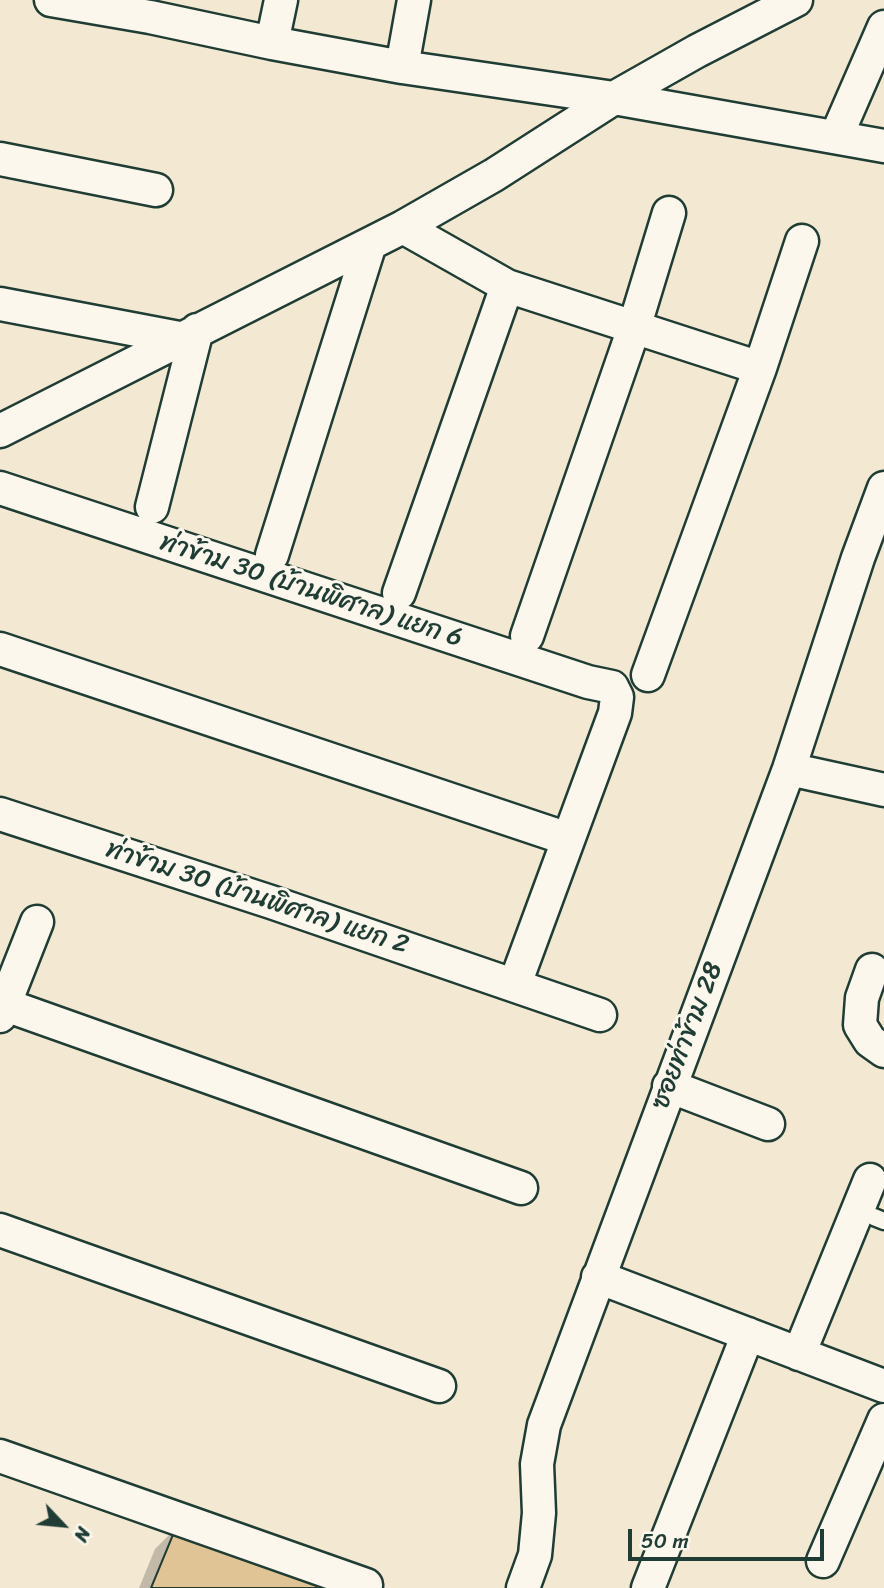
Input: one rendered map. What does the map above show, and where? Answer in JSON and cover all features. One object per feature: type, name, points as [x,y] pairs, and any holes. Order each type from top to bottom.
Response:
[{"type":"street","points":[[51,0],[151,8],[272,43],[884,146]]},
{"type":"street","points":[[272,43],[281,0]]},
{"type":"street","points":[[402,67],[414,0]]},
{"type":"street","points":[[0,431],[403,227],[494,175],[614,99],[697,51],[796,0]]},
{"type":"street","points":[[835,137],[884,27]]},
{"type":"street","points":[[0,159],[156,190]]},
{"type":"street","points":[[527,636],[634,328],[669,214]]},
{"type":"street","points":[[403,227],[507,286],[760,368]]},
{"type":"street","points":[[648,675],[760,368],[803,241]]},
{"type":"street","points":[[272,555],[370,244]]},
{"type":"street","points":[[399,593],[507,286]]},
{"type":"street","points":[[0,304],[188,334]]},
{"type":"street","points":[[152,507],[188,334]]},
{"type":"street","name":"ท่าข้าม 30 (บ้านพิศาล) แยก 6","points":[[0,488],[588,682],[612,687],[617,697],[615,713],[568,839]]},
{"type":"street","name":"ซอยท่าข้าม 28","points":[[523,1588],[535,1555],[539,1513],[537,1464],[544,1425],[789,769],[858,558],[884,488]]},
{"type":"street","points":[[0,649],[568,839],[515,984]]},
{"type":"street","points":[[789,769],[884,790]]},
{"type":"street","name":"ท่าข้าม 30 (บ้านพิศาล) แยก 2","points":[[0,814],[515,984],[600,1015]]},
{"type":"street","points":[[37,922],[2,1008],[521,1188]]},
{"type":"street","points":[[872,970],[862,998],[860,1025],[870,1041],[884,1051]]},
{"type":"street","points":[[669,1086],[768,1124]]},
{"type":"street","points":[[799,1354],[870,1180]]},
{"type":"street","points":[[0,1230],[439,1386]]},
{"type":"street","points":[[598,1277],[884,1386]]},
{"type":"street","points":[[648,1588],[748,1334]]},
{"type":"street","points":[[823,1561],[884,1420]]},
{"type":"street","points":[[0,1456],[366,1586]]},
{"type":"building","points":[[177,1525],[336,1588],[151,1588]]}]
